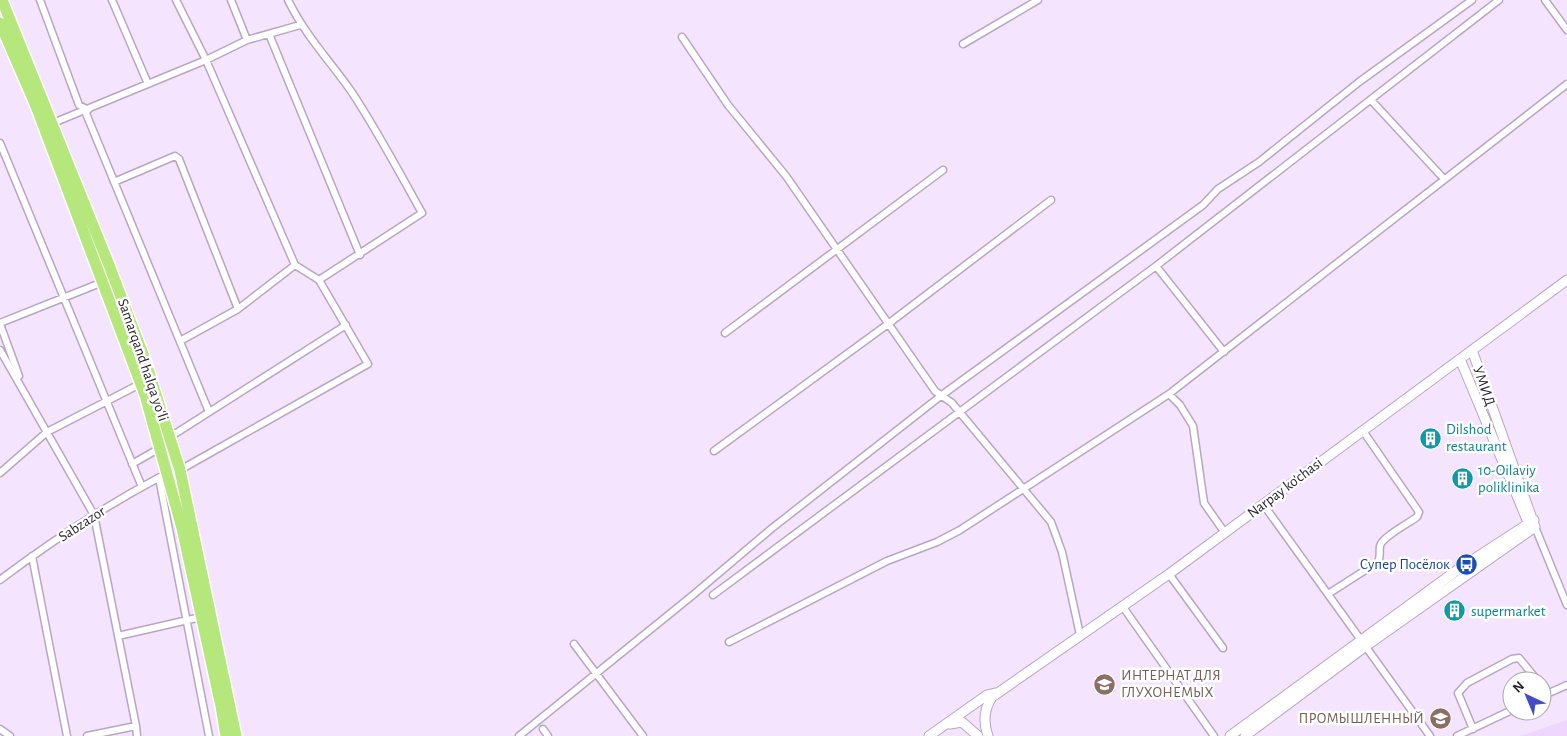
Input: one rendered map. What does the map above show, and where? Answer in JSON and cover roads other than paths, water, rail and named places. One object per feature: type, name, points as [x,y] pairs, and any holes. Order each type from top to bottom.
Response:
[{"type":"highway","name":"Samarqand halqa yoʻli","points":[[2,0],[113,274],[150,394],[163,475],[201,616],[226,736]]},
{"type":"highway","name":"Samarqand halqa yoʻli","points":[[0,23],[36,106],[140,384],[150,394],[170,437],[180,470],[236,736]]},
{"type":"street","points":[[40,0],[79,105],[87,111],[114,182],[209,412]]},
{"type":"street","points":[[112,0],[148,84]]},
{"type":"street","points":[[176,0],[206,60],[294,266],[319,280],[368,364],[180,470]]},
{"type":"street","points":[[231,0],[247,40]]},
{"type":"street","points":[[288,0],[300,26],[350,91],[389,152],[422,213],[319,280]]},
{"type":"street","points":[[963,44],[1038,0]]},
{"type":"street","points":[[518,736],[693,595],[771,529],[942,395],[1203,205],[1218,189],[1259,162],[1360,82],[1472,0]]},
{"type":"street","points":[[713,595],[854,488],[960,412],[1156,266],[1498,0]]},
{"type":"street","points":[[1544,0],[1567,30]]},
{"type":"street","points":[[53,123],[87,111],[206,60],[247,40],[300,26]]},
{"type":"street","points":[[269,34],[360,255]]},
{"type":"street","points":[[682,37],[728,105],[786,176],[935,391],[960,412],[1051,522],[1058,535],[1080,634]]},
{"type":"street","points":[[729,642],[888,561],[937,542],[1169,394],[1567,84]]},
{"type":"street","points":[[1371,100],[1444,179]]},
{"type":"street","points":[[0,143],[142,487]]},
{"type":"street","points":[[114,182],[175,156],[179,159],[238,309]]},
{"type":"street","points":[[725,334],[943,170]]},
{"type":"street","points":[[714,451],[888,324],[1051,200]]},
{"type":"street","points":[[180,342],[238,309],[294,266]]},
{"type":"street","points":[[1156,266],[1224,352]]},
{"type":"street","name":"Narpay ko'chasi","points":[[988,736],[985,716],[987,705],[1000,691],[1169,574],[1567,280]]},
{"type":"street","points":[[24,391],[0,324],[62,297],[103,282]]},
{"type":"street","points":[[170,437],[346,325]]},
{"type":"street","points":[[0,350],[94,515],[137,736]]},
{"type":"street","name":"УМИД","points":[[1472,350],[1533,527]]},
{"type":"street","name":"УМИД","points":[[1460,359],[1567,604]]},
{"type":"street","points":[[0,473],[47,432],[140,384]]},
{"type":"street","points":[[1169,394],[1193,426],[1204,503],[1225,533]]},
{"type":"street","points":[[1328,594],[1378,562],[1380,546],[1384,540],[1417,517],[1419,512],[1362,431]]},
{"type":"street","points":[[132,464],[160,448]]},
{"type":"street","points":[[163,475],[209,736]]},
{"type":"street","name":"Sabzazor","points":[[0,580],[32,556],[94,515],[163,475]]},
{"type":"street","points":[[1263,504],[1430,736]]},
{"type":"street","points":[[1230,736],[1533,527]]},
{"type":"street","points":[[32,556],[67,736]]},
{"type":"street","points":[[1169,574],[1224,648]]},
{"type":"street","points":[[1123,606],[1214,736]]},
{"type":"street","points":[[118,636],[201,616]]},
{"type":"street","points":[[1245,736],[1363,643]]},
{"type":"street","points":[[574,644],[643,736]]},
{"type":"street","points":[[1473,729],[1458,693],[1468,683],[1512,660],[1520,658],[1530,671]]},
{"type":"street","points":[[1552,692],[1567,685]]},
{"type":"street","name":"Narpay ko'chasi","points":[[929,736],[987,695],[1000,691]]},
{"type":"street","points":[[1457,736],[1502,715]]},
{"type":"street","points":[[943,726],[957,721],[962,722],[978,736]]},
{"type":"street","points":[[87,736],[136,726]]},
{"type":"street","points":[[0,729],[10,736]]},
{"type":"street","points":[[543,729],[548,736]]},
{"type":"place","name":"Dilshod restaurant","points":[[1430,438]]},
{"type":"place","name":"10-Oilaviy poliklinika","points":[[1462,479]]},
{"type":"place","name":"Супер Посёлок","points":[[1466,564]]},
{"type":"place","name":"supermarket","points":[[1455,611]]},
{"type":"place","name":"ИНТЕРНАТ ДЛЯ ГЛУХОНЕМЫХ","points":[[1105,684]]},
{"type":"place","name":"ПРОМЫШЛЕННЫЙ","points":[[1440,718]]}]
